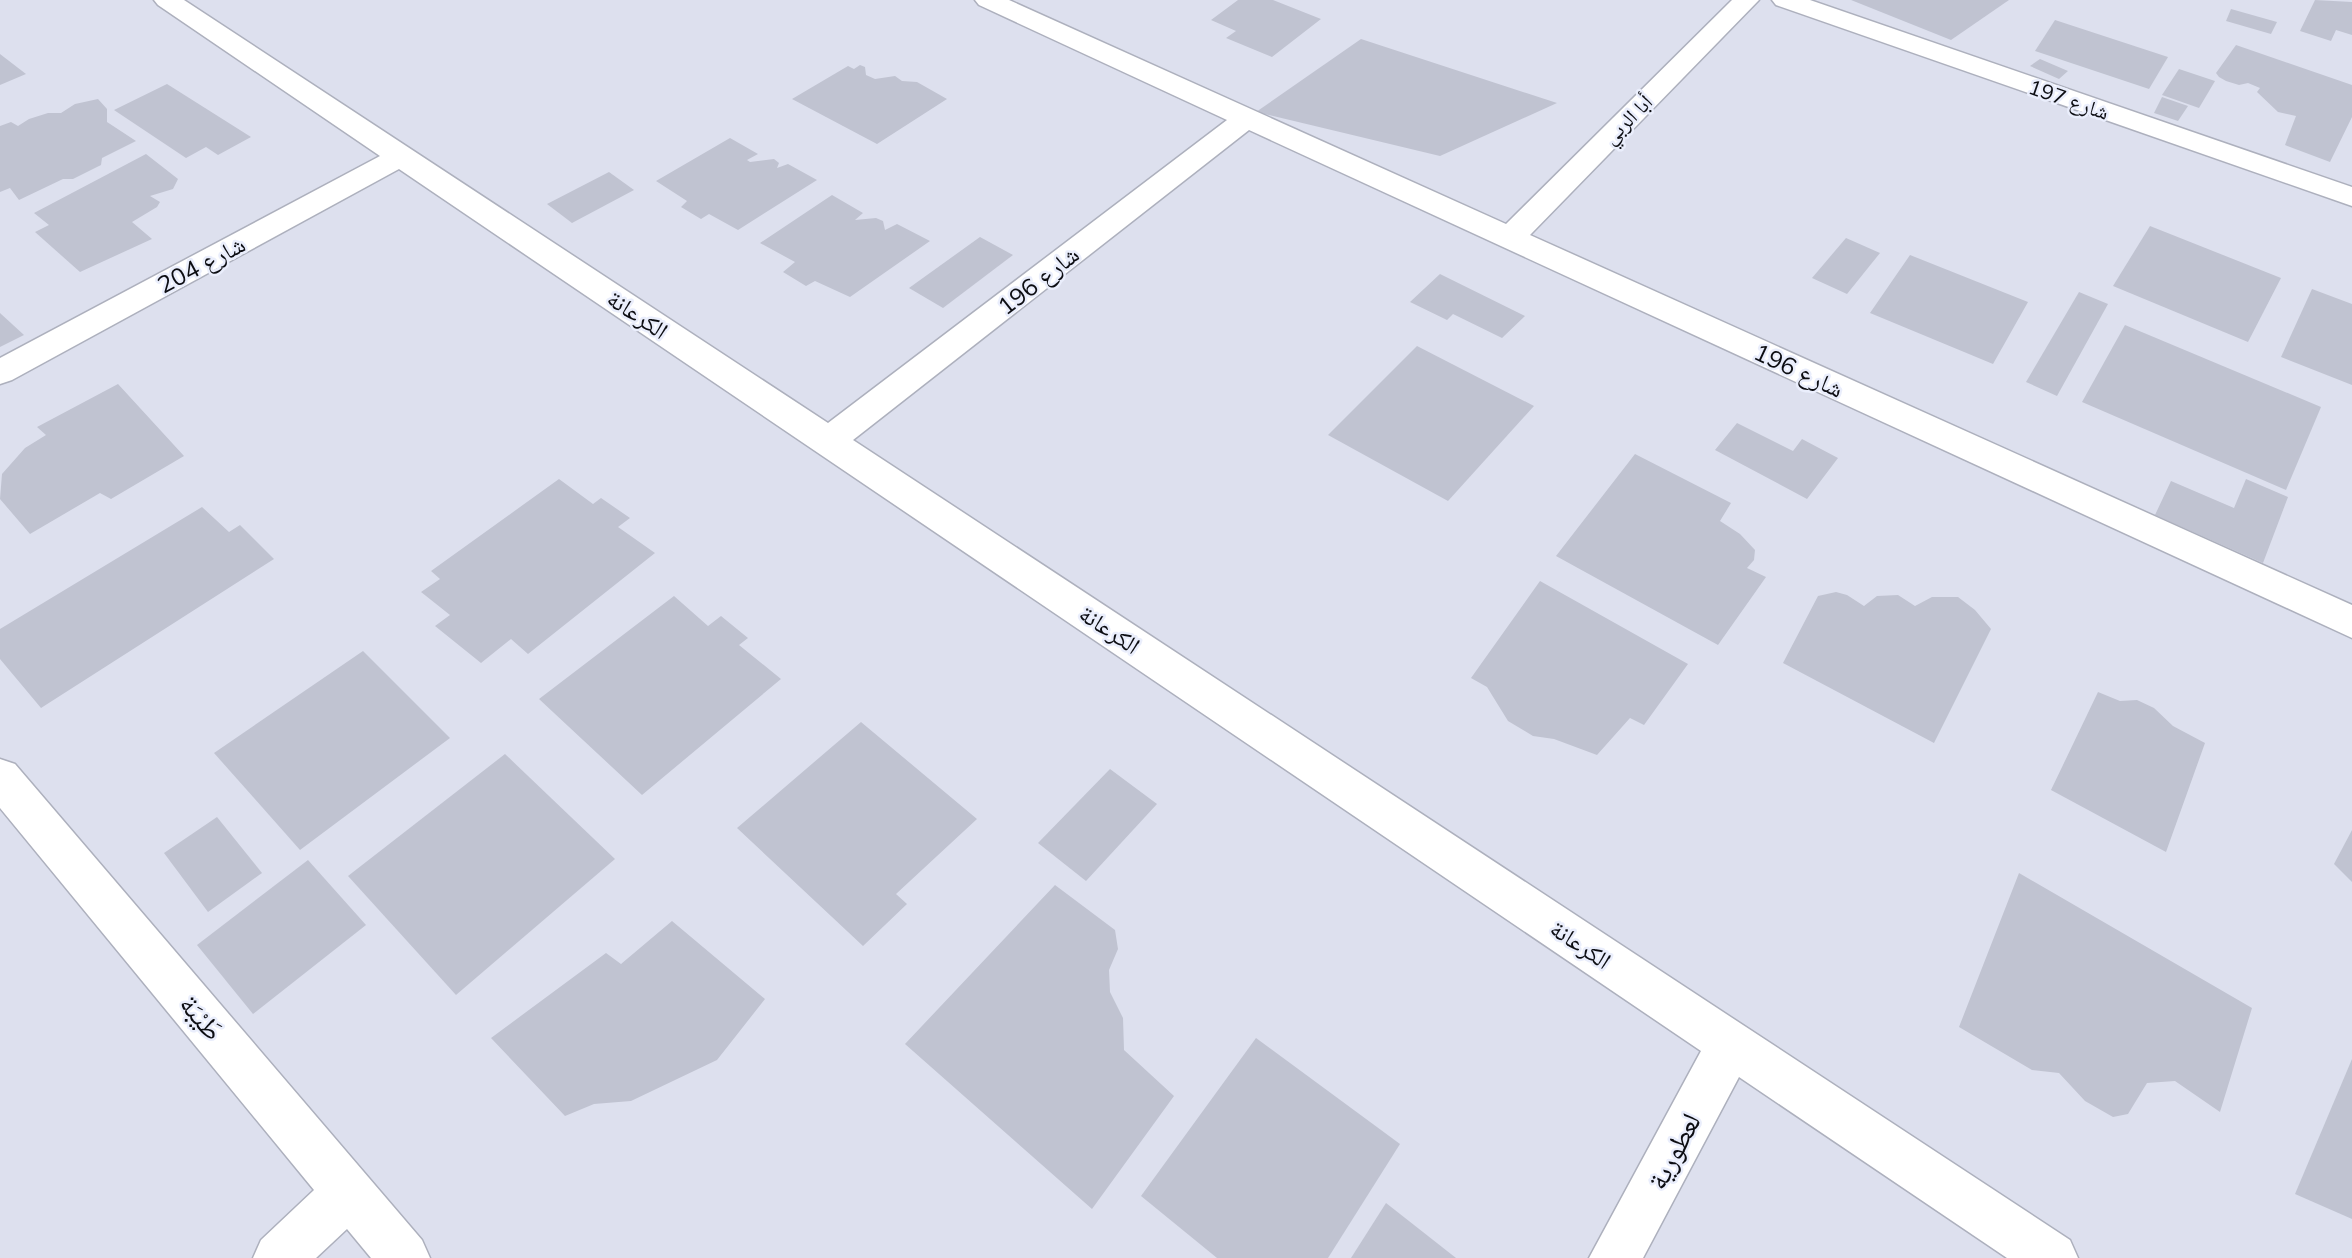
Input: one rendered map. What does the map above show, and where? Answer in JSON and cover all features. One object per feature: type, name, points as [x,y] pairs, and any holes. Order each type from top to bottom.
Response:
[{"type":"street","name":"الكرعانة","points":[[167,0],[2052,1258]]},
{"type":"street","name":"شارع 196","points":[[988,0],[2352,622]]},
{"type":"street","points":[[1026,17],[1053,0]]},
{"type":"street","name":"أبا الربي","points":[[1509,238],[1746,0]]},
{"type":"street","name":"شارع 197","points":[[1785,0],[2352,198]]},
{"type":"street","name":"شارع 196","points":[[828,441],[1247,118]]},
{"type":"street","name":"شارع 204","points":[[0,372],[401,156]]},
{"type":"street","name":"طَيْبَة","points":[[0,777],[404,1258]]},
{"type":"street","name":"لعطورية","points":[[1615,1258],[1731,1044]]},
{"type":"street","points":[[279,1258],[349,1192]]},
{"type":"building","points":[[1238,0],[1273,0],[1321,19],[1272,57],[1226,38],[1236,31],[1211,20]]},
{"type":"building","points":[[1851,0],[2009,0],[1951,40]]},
{"type":"building","points":[[2315,0],[2352,2],[2352,35],[2336,30],[2331,41],[2300,31]]},
{"type":"building","points":[[2231,9],[2277,22],[2271,34],[2226,21]]},
{"type":"building","points":[[2055,20],[2168,57],[2149,89],[2035,51]]},
{"type":"building","points":[[1361,39],[1557,103],[1440,156],[1256,112]]},
{"type":"building","points":[[2236,45],[2352,85],[2352,117],[2330,162],[2285,145],[2296,116],[2278,112],[2257,92],[2260,88],[2248,83],[2239,85],[2219,77],[2216,73]]},
{"type":"building","points":[[0,54],[26,74],[0,85]]},
{"type":"building","points":[[2040,59],[2068,71],[2059,79],[2030,66]]},
{"type":"building","points":[[860,65],[865,67],[866,75],[875,79],[895,76],[902,81],[917,82],[947,99],[877,144],[792,99],[848,66],[854,69]]},
{"type":"building","points":[[2179,69],[2215,81],[2199,108],[2162,95]]},
{"type":"building","points":[[167,84],[251,137],[218,155],[206,147],[186,158],[114,110]]},
{"type":"building","points":[[2162,97],[2188,106],[2178,121],[2154,113]]},
{"type":"building","points":[[98,99],[107,109],[107,122],[136,141],[102,158],[101,165],[19,200],[10,188],[0,192],[0,126],[11,122],[18,126],[29,119],[48,113],[61,113],[75,104]]},
{"type":"building","points":[[730,138],[758,154],[747,160],[750,162],[774,159],[779,163],[777,168],[788,164],[817,180],[738,230],[709,214],[701,219],[681,207],[687,201],[656,181]]},
{"type":"building","points":[[146,154],[178,179],[173,189],[150,196],[160,202],[157,207],[132,222],[152,239],[80,272],[35,232],[49,225],[34,213]]},
{"type":"building","points":[[609,172],[634,190],[572,223],[547,204]]},
{"type":"building","points":[[832,195],[863,213],[855,220],[876,218],[883,221],[885,230],[897,224],[930,241],[850,297],[815,281],[806,286],[783,272],[795,262],[760,243]]},
{"type":"building","points":[[2150,226],[2281,278],[2248,342],[2113,286]]},
{"type":"building","points":[[980,237],[1013,255],[943,308],[909,288]]},
{"type":"building","points":[[1846,238],[1880,253],[1847,294],[1812,278]]},
{"type":"building","points":[[1910,255],[2028,302],[1993,364],[1870,313]]},
{"type":"building","points":[[1440,274],[1525,316],[1502,338],[1453,314],[1447,320],[1410,302]]},
{"type":"building","points":[[2312,289],[2352,304],[2352,385],[2281,357]]},
{"type":"building","points":[[2079,292],[2108,304],[2057,396],[2026,382]]},
{"type":"building","points":[[0,313],[24,335],[0,347]]},
{"type":"building","points":[[2125,325],[2321,407],[2286,490],[2082,402]]},
{"type":"building","points":[[1417,346],[1534,406],[1448,501],[1328,435]]},
{"type":"building","points":[[118,384],[184,456],[111,499],[100,493],[30,534],[0,499],[2,474],[25,448],[46,435],[37,427]]},
{"type":"building","points":[[1737,423],[1793,451],[1802,439],[1838,458],[1807,499],[1715,450]]},
{"type":"building","points":[[1635,454],[1731,503],[1720,521],[1740,534],[1755,550],[1754,560],[1747,568],[1766,577],[1718,645],[1556,556]]},
{"type":"building","points":[[559,479],[593,504],[601,498],[630,518],[618,527],[655,553],[528,654],[511,639],[481,663],[435,626],[450,615],[421,592],[440,579],[431,571]]},
{"type":"building","points":[[2246,479],[2288,497],[2263,563],[2155,515],[2171,481],[2234,508]]},
{"type":"building","points":[[202,507],[229,532],[240,525],[274,559],[41,708],[0,659],[0,629]]},
{"type":"building","points":[[1540,581],[1688,664],[1644,725],[1630,718],[1597,755],[1554,739],[1533,736],[1508,721],[1487,687],[1471,678]]},
{"type":"building","points":[[1836,592],[1847,595],[1864,606],[1877,596],[1898,595],[1915,606],[1932,597],[1958,597],[1975,610],[1991,629],[1934,743],[1783,663],[1818,596]]},
{"type":"building","points":[[674,596],[708,626],[721,616],[748,638],[739,645],[781,679],[642,795],[539,699]]},
{"type":"building","points":[[363,651],[450,738],[300,850],[214,753]]},
{"type":"building","points":[[2098,692],[2120,701],[2137,700],[2154,708],[2173,726],[2205,743],[2166,852],[2051,790]]},
{"type":"building","points":[[861,722],[977,819],[896,894],[907,904],[863,946],[737,828]]},
{"type":"building","points":[[505,754],[615,859],[456,995],[348,876]]},
{"type":"building","points":[[1110,769],[1157,804],[1086,881],[1038,843]]},
{"type":"building","points":[[217,817],[262,873],[208,912],[164,853]]},
{"type":"building","points":[[2352,830],[2352,882],[2334,864]]},
{"type":"building","points":[[308,860],[366,925],[253,1014],[197,945]]},
{"type":"building","points":[[2019,873],[2252,1008],[2220,1112],[2175,1081],[2147,1083],[2128,1114],[2113,1117],[2085,1101],[2059,1073],[2032,1070],[1959,1027]]},
{"type":"building","points":[[1055,885],[1115,930],[1118,949],[1109,970],[1110,992],[1123,1018],[1124,1050],[1174,1096],[1092,1209],[905,1044]]},
{"type":"building","points":[[672,921],[765,999],[717,1060],[631,1101],[594,1104],[565,1116],[491,1038],[606,953],[621,964]]},
{"type":"building","points":[[1256,1038],[1400,1144],[1328,1258],[1217,1258],[1141,1196]]},
{"type":"building","points":[[2352,1059],[2352,1219],[2295,1194]]},
{"type":"building","points":[[1386,1203],[1456,1258],[1351,1258]]}]
